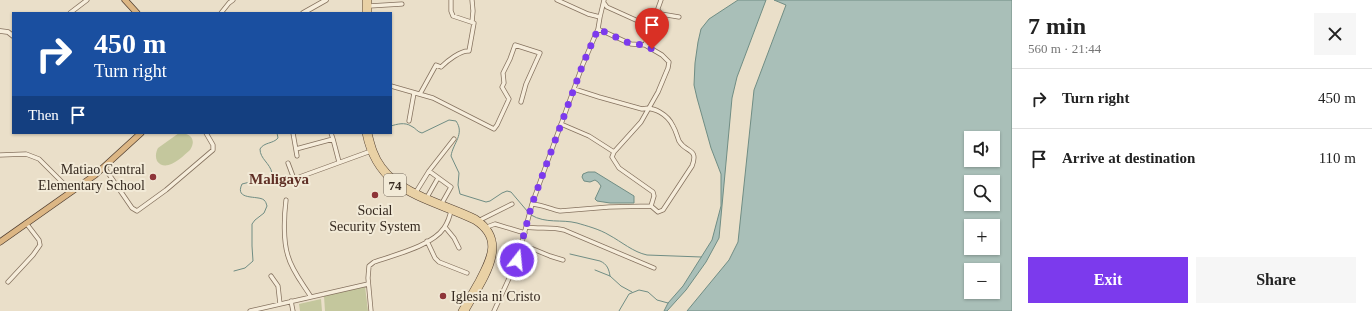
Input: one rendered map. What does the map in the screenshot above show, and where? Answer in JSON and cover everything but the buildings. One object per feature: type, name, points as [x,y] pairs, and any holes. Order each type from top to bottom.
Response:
[{"type":"highway","points":[[125,0],[136,12]]},
{"type":"highway","points":[[0,242],[72,192],[104,167],[140,134]]},
{"type":"main road","points":[[364,12],[365,0]]},
{"type":"main road","name":"74","points":[[365,134],[380,170],[401,189],[442,203],[474,221],[481,226],[488,235],[491,244],[487,264],[461,311]]},
{"type":"main road","name":"74","points":[[369,134],[372,151]]},
{"type":"main road","name":"74","points":[[392,180],[426,198],[480,220],[487,227],[494,243],[494,256],[491,266],[466,311]]},
{"type":"street","points":[[71,12],[87,0]]},
{"type":"street","points":[[222,12],[229,2],[233,0]]},
{"type":"street","points":[[305,12],[326,0]]},
{"type":"street","points":[[451,0],[451,11],[453,16],[472,22]]},
{"type":"street","points":[[420,94],[436,65],[441,67],[460,52],[464,50],[468,51],[474,28],[474,23],[472,22],[472,0]]},
{"type":"street","points":[[556,0],[588,14],[600,17]]},
{"type":"street","points":[[645,45],[661,0]]},
{"type":"street","points":[[494,311],[512,273],[532,204],[587,54],[598,29],[604,1]]},
{"type":"street","points":[[604,1],[607,7],[638,21],[652,25]]},
{"type":"street","points":[[369,3],[402,4]]},
{"type":"street","points":[[658,10],[661,14],[679,17]]},
{"type":"street","points":[[598,29],[631,44],[645,45],[662,55],[669,64],[658,92],[639,126],[614,152],[612,157],[619,168],[652,192],[654,196],[650,206]]},
{"type":"street","points":[[0,31],[8,32],[12,35]]},
{"type":"street","points":[[392,86],[433,98],[494,129],[498,125],[509,99],[502,87],[504,83],[503,73],[515,45],[540,53],[526,84],[521,102]]},
{"type":"street","points":[[532,204],[543,205],[552,210],[560,211],[609,207],[650,206],[658,212],[663,210],[692,166],[694,156],[692,152],[680,143],[673,125],[659,111],[649,107],[642,109],[600,98],[574,89]]},
{"type":"street","points":[[409,121],[414,92]]},
{"type":"street","points":[[561,124],[589,136],[614,152]]},
{"type":"street","points":[[104,167],[132,208],[137,211],[170,188],[212,150],[213,145],[207,134]]},
{"type":"street","points":[[293,134],[297,156]]},
{"type":"street","points":[[331,134],[339,162]]},
{"type":"street","points":[[296,149],[333,139]]},
{"type":"street","points":[[416,192],[429,171],[454,139]]},
{"type":"street","points":[[283,183],[372,151]]},
{"type":"street","points":[[0,155],[26,154],[39,159],[72,192]]},
{"type":"street","points":[[288,163],[294,179]]},
{"type":"street","points":[[429,171],[451,188],[442,203]]},
{"type":"street","points":[[426,198],[438,178]]},
{"type":"street","points":[[286,200],[288,257],[292,266],[312,297]]},
{"type":"street","points":[[480,220],[512,204]]},
{"type":"street","points":[[371,311],[368,270],[371,264],[427,242],[436,236],[445,227],[451,209]]},
{"type":"street","points":[[8,282],[33,255],[40,245],[39,240],[26,223]]},
{"type":"street","points":[[487,227],[495,224],[524,233]]},
{"type":"street","points":[[445,227],[460,248]]},
{"type":"street","points":[[526,227],[564,230],[654,268]]},
{"type":"street","points":[[427,242],[435,258],[439,262],[467,273]]},
{"type":"street","points":[[521,244],[563,260]]},
{"type":"street","points":[[271,276],[278,286],[280,304]]},
{"type":"street","points":[[250,311],[368,284]]},
{"type":"street","points":[[291,301],[292,311]]},
{"type":"green space","points":[[178,134],[189,135],[193,143],[190,150],[179,160],[165,166],[161,165],[157,161],[156,153],[158,148]]},
{"type":"green space","points":[[365,286],[368,311],[325,311],[324,296]]},
{"type":"green space","points":[[321,299],[322,311],[300,311],[299,304]]},
{"type":"water","points":[[738,0],[766,0],[737,77],[732,98],[719,238],[706,262],[686,290],[667,311],[664,311],[668,303],[683,286],[712,240],[721,206],[721,174],[711,148],[697,98],[694,85],[695,63],[701,29],[709,19]]},
{"type":"water","points":[[774,0],[1012,0],[1012,311],[687,311],[729,260],[738,242],[754,90],[786,5]]},
{"type":"water","points":[[595,172],[634,196],[634,203],[610,203],[597,201],[595,199],[601,186],[595,180],[590,182],[584,181],[582,177],[583,174]]},
{"type":"waterway","points":[[392,126],[406,124],[422,133],[449,120],[456,121],[459,134],[451,156],[459,173],[458,185],[460,194],[486,202],[502,193],[507,191],[511,192],[528,212]]},
{"type":"waterway","points":[[234,271],[245,268],[253,261],[252,224],[264,213],[267,206],[264,200],[244,195],[241,193],[240,189],[242,184],[266,178],[272,173],[262,156],[260,149],[264,145],[276,140],[278,138],[277,134]]},
{"type":"waterway","points":[[531,215],[537,218],[577,223],[593,228],[605,233],[637,252],[647,255],[701,257]]},
{"type":"waterway","points":[[570,254],[602,262],[607,267],[610,276]]},
{"type":"waterway","points":[[595,270],[610,276],[621,286],[632,292]]},
{"type":"waterway","points":[[619,311],[629,294],[639,290],[648,292],[657,300],[668,303]]},
{"type":"place","name":"Matiao Central Elementary School","points":[[153,177]]},
{"type":"place","name":"Social Security System","points":[[375,195]]},
{"type":"place","name":"Iglesia ni Cristo","points":[[443,296]]},
{"type":"district","name":"Maligaya","points":[[279,179]]},
{"type":"route","points":[[517,260],[532,204],[592,40],[598,29],[631,44],[645,45],[652,49]]}]
